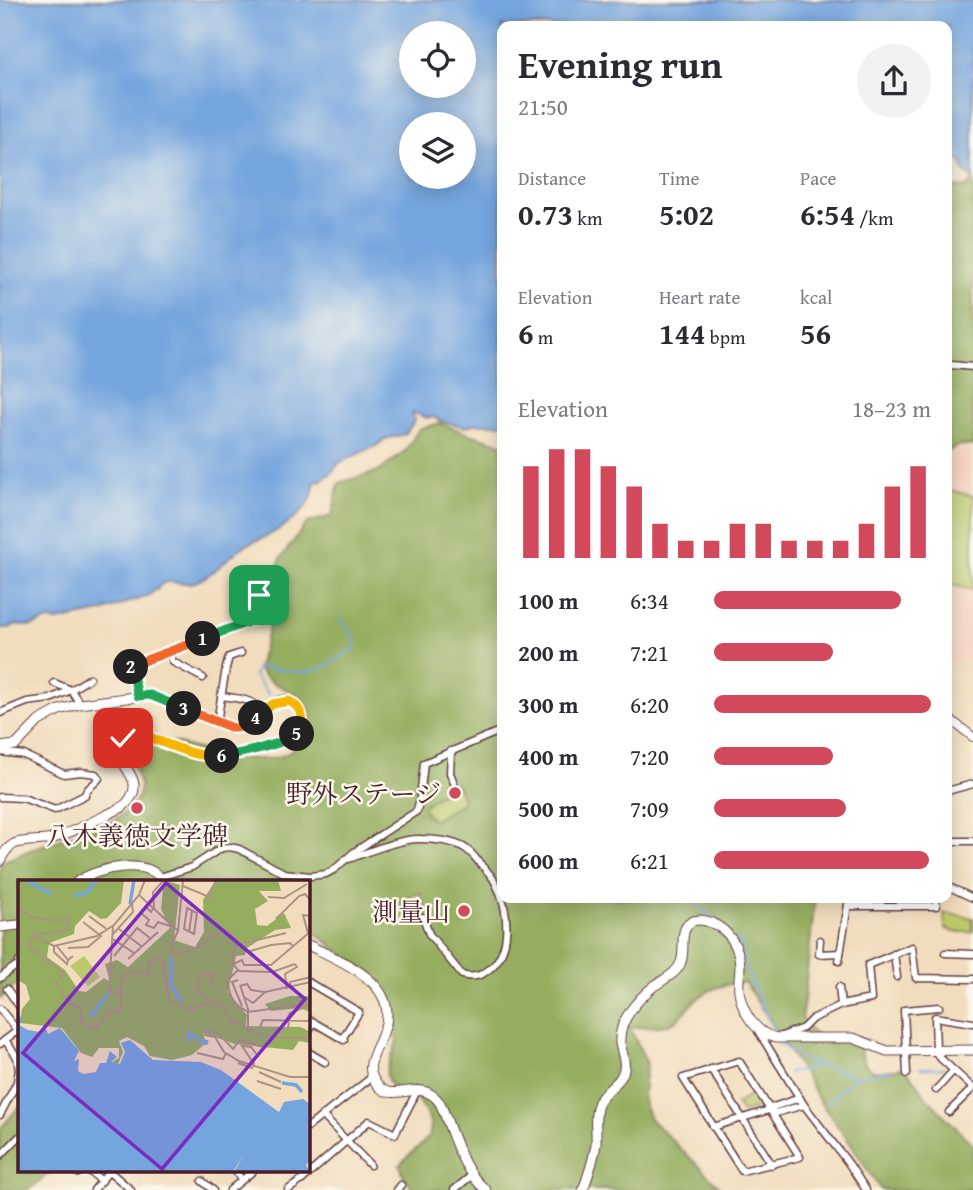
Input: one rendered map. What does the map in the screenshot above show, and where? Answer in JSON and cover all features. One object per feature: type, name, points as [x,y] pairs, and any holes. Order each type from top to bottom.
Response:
[{"type":"main road","points":[[0,750],[16,745],[39,721],[59,710],[80,704],[138,696],[150,695],[233,728],[249,724],[273,704],[284,701],[293,703],[302,717],[299,732],[294,737],[234,754],[194,754],[139,734],[128,735],[120,742],[118,751],[134,784],[126,805],[55,838],[14,845],[3,853],[0,861]]},
{"type":"main road","points":[[81,880],[95,872],[114,867],[130,867],[155,872],[162,880]]},
{"type":"main road","points":[[583,1190],[596,1144],[598,1104],[620,1079],[624,1069],[619,1035],[621,1027],[640,999],[676,970],[682,961],[685,930],[693,921],[702,920],[713,924],[731,937],[737,946],[740,995],[758,1031],[776,1038],[853,1038],[887,1051],[973,1050]]},
{"type":"main road","points":[[0,927],[18,925]]},
{"type":"main road","points":[[310,946],[359,972],[375,984],[383,997],[387,1014],[386,1024],[370,1065],[372,1077],[389,1092],[418,1089],[435,1096],[465,1165],[471,1176],[486,1190]]},
{"type":"street","points":[[952,365],[973,367]]},
{"type":"street","points":[[138,696],[130,666],[249,624],[259,595]]},
{"type":"street","points":[[169,652],[173,662],[203,678]]},
{"type":"street","points":[[217,722],[229,657],[241,653]]},
{"type":"street","points":[[0,713],[27,702],[50,699],[90,678]]},
{"type":"street","points":[[54,683],[71,690],[80,704]]},
{"type":"street","points":[[221,696],[241,698],[264,711]]},
{"type":"street","points":[[952,721],[973,737]]},
{"type":"street","points":[[162,880],[192,867],[222,848],[230,847],[239,849],[273,869],[294,876],[326,874],[416,811],[424,763],[497,732]]},
{"type":"street","points":[[0,750],[24,755],[64,774],[81,772],[96,774],[99,778],[85,795],[55,810],[23,798],[0,797]]},
{"type":"street","points":[[451,751],[450,773],[454,783]]},
{"type":"street","points":[[952,790],[973,784]]},
{"type":"street","points":[[344,861],[419,838],[461,846],[470,852],[497,886]]},
{"type":"street","points":[[952,841],[973,841]]},
{"type":"street","points":[[952,888],[973,898]]},
{"type":"street","points":[[423,917],[429,934],[462,975],[474,976],[498,962],[502,954],[506,928],[503,903]]},
{"type":"street","points":[[839,961],[849,903]]},
{"type":"street","points":[[878,903],[936,903]]},
{"type":"street","points":[[820,940],[819,954],[840,953]]},
{"type":"street","points":[[776,1038],[803,1028],[812,1019],[841,1005],[871,999],[868,965],[912,947],[916,978],[973,979]]},
{"type":"street","points":[[945,953],[973,954]]},
{"type":"street","points":[[894,954],[897,977]]},
{"type":"street","points":[[0,978],[18,967]]},
{"type":"street","points":[[310,983],[359,1012],[343,1040],[311,1021]]},
{"type":"street","points":[[838,987],[841,1005]]},
{"type":"street","points":[[7,989],[18,1005]]},
{"type":"street","points":[[907,1074],[904,1010],[939,1007]]},
{"type":"street","points":[[0,1009],[18,1031],[2,1042],[17,1057],[18,1064]]},
{"type":"street","points":[[949,1112],[973,1088],[937,1056],[935,1017],[973,1023]]},
{"type":"street","points":[[758,1031],[802,1102],[866,1190]]},
{"type":"street","points":[[310,1053],[324,1062]]},
{"type":"street","points":[[739,1061],[800,1157],[742,1171],[683,1078],[711,1069],[739,1061]]},
{"type":"street","points":[[711,1069],[772,1165]]},
{"type":"street","points":[[936,1090],[953,1071]]},
{"type":"street","points":[[0,1115],[18,1076]]},
{"type":"street","points":[[310,1125],[372,1077]]},
{"type":"street","points":[[288,1190],[369,1121],[395,1134],[418,1089]]},
{"type":"street","points":[[713,1126],[769,1110],[776,1113],[802,1102]]},
{"type":"street","points":[[322,1115],[370,1165]]},
{"type":"street","points":[[0,1156],[18,1138]]},
{"type":"street","points":[[90,1172],[99,1187],[108,1172]]},
{"type":"street","points":[[110,1172],[131,1190]]},
{"type":"street","points":[[236,1172],[242,1180]]},
{"type":"street","points":[[230,1190],[252,1172]]},
{"type":"street","points":[[454,1190],[471,1176]]},
{"type":"street","points":[[202,1181],[213,1190]]},
{"type":"shaded area","points":[[960,447],[973,451],[973,660],[959,657],[954,662],[952,661],[952,452]]},
{"type":"green space","points":[[973,181],[973,446],[959,445],[952,449],[952,188],[964,188]]},
{"type":"green space","points":[[440,423],[497,442],[497,903],[814,903],[802,1017],[807,1027],[825,1040],[858,1044],[869,1069],[878,1072],[904,1068],[926,1097],[973,1145],[973,1190],[881,1190],[820,1102],[745,983],[738,983],[705,993],[669,1024],[630,1028],[647,1064],[643,1101],[650,1119],[723,1190],[415,1190],[404,1177],[400,1165],[428,1137],[430,1124],[419,1101],[391,1085],[387,1077],[387,1068],[397,1042],[394,1015],[380,992],[357,967],[310,930],[310,880],[166,880],[155,877],[146,880],[18,880],[18,983],[0,999],[0,863],[37,847],[103,826],[123,814],[138,798],[140,785],[131,747],[140,739],[162,740],[246,759],[279,757],[298,744],[311,718],[307,705],[293,693],[268,679],[258,668],[276,601],[272,590],[274,575],[281,558],[307,523],[332,516],[339,483],[380,471],[406,450],[419,429]],"holes":[[[456,783],[463,798],[462,803],[433,821],[424,811],[424,805]],[[421,894],[427,916],[420,917],[412,895]]]},
{"type":"green space","points":[[952,491],[973,496],[973,590],[952,585]]},
{"type":"green space","points":[[455,783],[463,798],[462,803],[433,821],[424,810],[424,805]]},
{"type":"green space","points":[[944,913],[973,918],[973,932],[954,932],[945,928]]},
{"type":"green space","points":[[755,1093],[764,1107],[742,1112],[736,1104]]},
{"type":"green space","points":[[18,1108],[18,1172],[51,1172],[28,1190],[0,1190],[0,1129]]},
{"type":"water","points":[[0,0],[973,0],[973,179],[962,169],[963,163],[952,157],[952,21],[497,21],[497,424],[474,424],[465,427],[414,413],[413,423],[405,434],[385,439],[376,446],[340,462],[330,474],[315,482],[312,496],[292,520],[273,533],[243,547],[202,579],[190,583],[164,583],[150,595],[101,612],[57,621],[48,620],[32,626],[0,628]]},
{"type":"waterway","points":[[269,696],[254,675],[257,668],[309,672],[330,664],[355,648],[352,635],[338,617]]},
{"type":"waterway","points":[[455,848],[464,852]]},
{"type":"waterway","points":[[694,903],[714,919]]},
{"type":"waterway","points":[[737,939],[742,946],[749,977],[774,1032]]},
{"type":"waterway","points":[[779,1044],[804,1060],[857,1076],[826,1103]]},
{"type":"waterway","points":[[788,1073],[817,1065]]},
{"type":"waterway","points":[[920,1068],[945,1068]]},
{"type":"waterway","points":[[857,1076],[891,1071]]},
{"type":"place","name":"野外ステージ","points":[[455,793]]},
{"type":"place","name":"八木義徳文学碑","points":[[137,808]]},
{"type":"place","name":"測量山","points":[[464,911]]},
{"type":"route","points":[[123,738],[139,734],[194,754],[213,756],[234,754],[284,741],[299,732],[302,717],[297,706],[289,701],[273,704],[249,724],[233,728],[150,695],[138,696],[130,666],[250,621],[259,595]]}]
